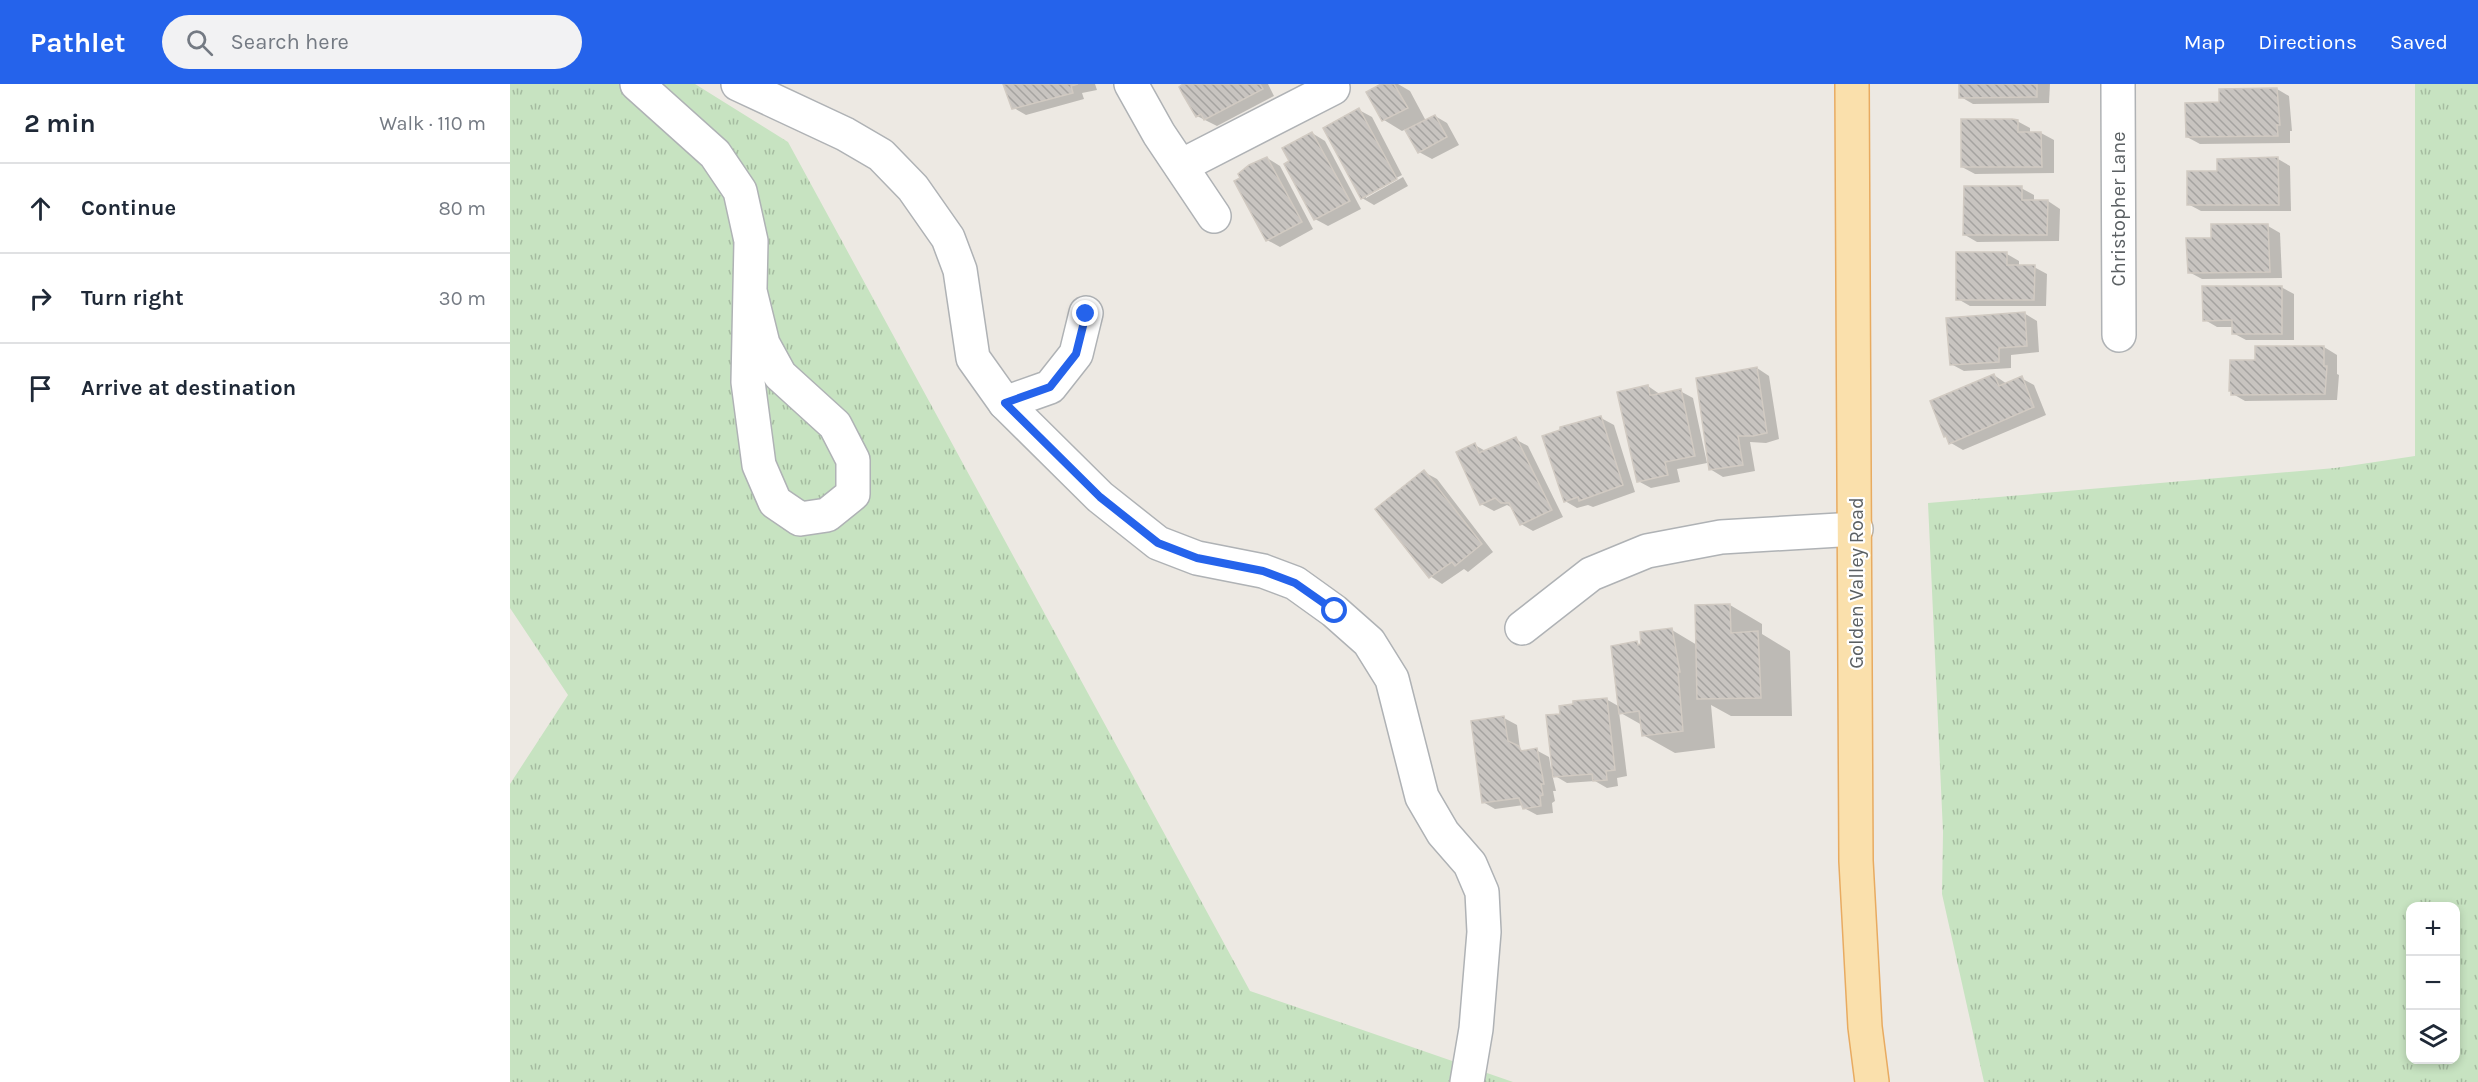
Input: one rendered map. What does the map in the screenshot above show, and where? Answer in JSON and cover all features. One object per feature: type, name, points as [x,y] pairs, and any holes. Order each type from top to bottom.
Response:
[{"type":"main road","name":"Golden Valley Road","points":[[1852,84],[1856,861],[1866,1027],[1872,1082]]},
{"type":"street","points":[[637,84],[715,154],[740,190],[751,241],[748,382],[759,465],[775,501],[800,519],[827,515],[853,494],[854,460],[835,425],[780,375],[763,344],[750,291]]},
{"type":"street","points":[[738,84],[798,110],[872,149],[881,155],[913,188],[948,238],[960,270],[973,358],[1005,403],[1100,497],[1158,543],[1197,558],[1263,571],[1295,583],[1335,611],[1369,642],[1392,679],[1422,797],[1443,833],[1470,864],[1482,892],[1484,932],[1476,1029],[1467,1082]]},
{"type":"street","points":[[1131,84],[1159,134],[1214,216]]},
{"type":"street","name":"Christopher Lane","points":[[2118,84],[2119,335]]},
{"type":"street","points":[[1181,166],[1333,88]]},
{"type":"street","points":[[1005,403],[1050,387],[1076,354],[1086,314]]},
{"type":"street","points":[[1522,628],[1591,574],[1647,551],[1721,537],[1856,530]]},
{"type":"green space","points":[[510,84],[695,84],[788,142],[1250,991],[1513,1082],[510,1082],[510,784],[568,695],[510,608]]},
{"type":"green space","points":[[2415,84],[2478,84],[2478,1082],[1984,1082],[1942,894],[1943,832],[1928,503],[2335,468],[2415,456]]},
{"type":"building","points":[[1003,84],[1078,84],[1071,86],[1073,93],[1012,109]]},
{"type":"building","points":[[1183,84],[1260,84],[1263,89],[1204,120],[1201,114],[1196,117],[1183,95],[1179,87]]},
{"type":"building","points":[[1381,84],[1394,84],[1408,108],[1382,121],[1366,92]]},
{"type":"building","points":[[1959,84],[2037,84],[2037,97],[1959,98]]},
{"type":"building","points":[[2277,88],[2280,125],[2277,125],[2278,136],[2186,137],[2185,103],[2219,102],[2219,89]]},
{"type":"building","points":[[1359,108],[1397,179],[1361,199],[1323,128]]},
{"type":"building","points":[[1435,115],[1447,137],[1418,153],[1405,130]]},
{"type":"building","points":[[1961,119],[2012,119],[2018,120],[2018,132],[2041,132],[2042,167],[1961,167]]},
{"type":"building","points":[[1312,132],[1350,201],[1314,220],[1284,164],[1289,161],[1282,148]]},
{"type":"building","points":[[1267,157],[1302,222],[1266,241],[1234,181],[1240,178],[1238,174],[1249,165]]},
{"type":"building","points":[[2278,157],[2279,205],[2187,205],[2187,171],[2217,171],[2217,159]]},
{"type":"building","points":[[1964,186],[2022,186],[2022,200],[2048,200],[2047,235],[1963,235]]},
{"type":"building","points":[[2211,224],[2268,224],[2270,272],[2188,273],[2186,238],[2211,238]]},
{"type":"building","points":[[1956,252],[2007,252],[2007,265],[2035,265],[2034,300],[1956,300]]},
{"type":"building","points":[[2202,286],[2282,286],[2282,334],[2232,334],[2232,320],[2203,321]]},
{"type":"building","points":[[2025,312],[2027,346],[1999,348],[1999,362],[1950,365],[1946,318]]},
{"type":"building","points":[[2255,346],[2324,346],[2324,366],[2327,366],[2325,394],[2231,395],[2229,391],[2230,360],[2255,360]]},
{"type":"building","points":[[1757,367],[1767,433],[1738,436],[1743,465],[1709,470],[1696,378]]},
{"type":"building","points":[[1994,374],[1999,386],[2022,376],[2034,407],[1949,444],[1930,401]]},
{"type":"building","points":[[1648,385],[1650,395],[1681,389],[1695,456],[1665,462],[1668,475],[1637,482],[1617,392]]},
{"type":"building","points":[[1601,416],[1623,485],[1579,501],[1578,497],[1564,502],[1542,436],[1560,430],[1560,427]]},
{"type":"building","points":[[1516,437],[1552,510],[1520,525],[1509,503],[1501,503],[1495,498],[1480,505],[1456,452],[1475,443],[1479,453]]},
{"type":"building","points":[[1424,470],[1482,544],[1455,566],[1452,562],[1429,578],[1375,509]]},
{"type":"building","points":[[1730,604],[1731,633],[1758,631],[1761,698],[1697,699],[1695,605]]},
{"type":"building","points":[[1672,628],[1680,672],[1678,672],[1683,731],[1642,736],[1639,711],[1619,714],[1611,646],[1637,641],[1638,645],[1641,644],[1640,632]]},
{"type":"building","points":[[1607,698],[1615,770],[1606,771],[1607,780],[1593,781],[1592,774],[1553,777],[1546,715],[1560,714],[1559,706],[1573,704],[1573,701]]},
{"type":"building","points":[[1504,716],[1508,741],[1519,746],[1521,751],[1537,748],[1544,784],[1541,784],[1543,795],[1540,796],[1541,806],[1523,809],[1519,798],[1482,803],[1471,721]]},
{"type":"route","points":[[1086,314],[1076,354],[1050,387],[1005,403],[1100,497],[1158,543],[1197,558],[1263,571],[1295,583],[1335,611]]}]
